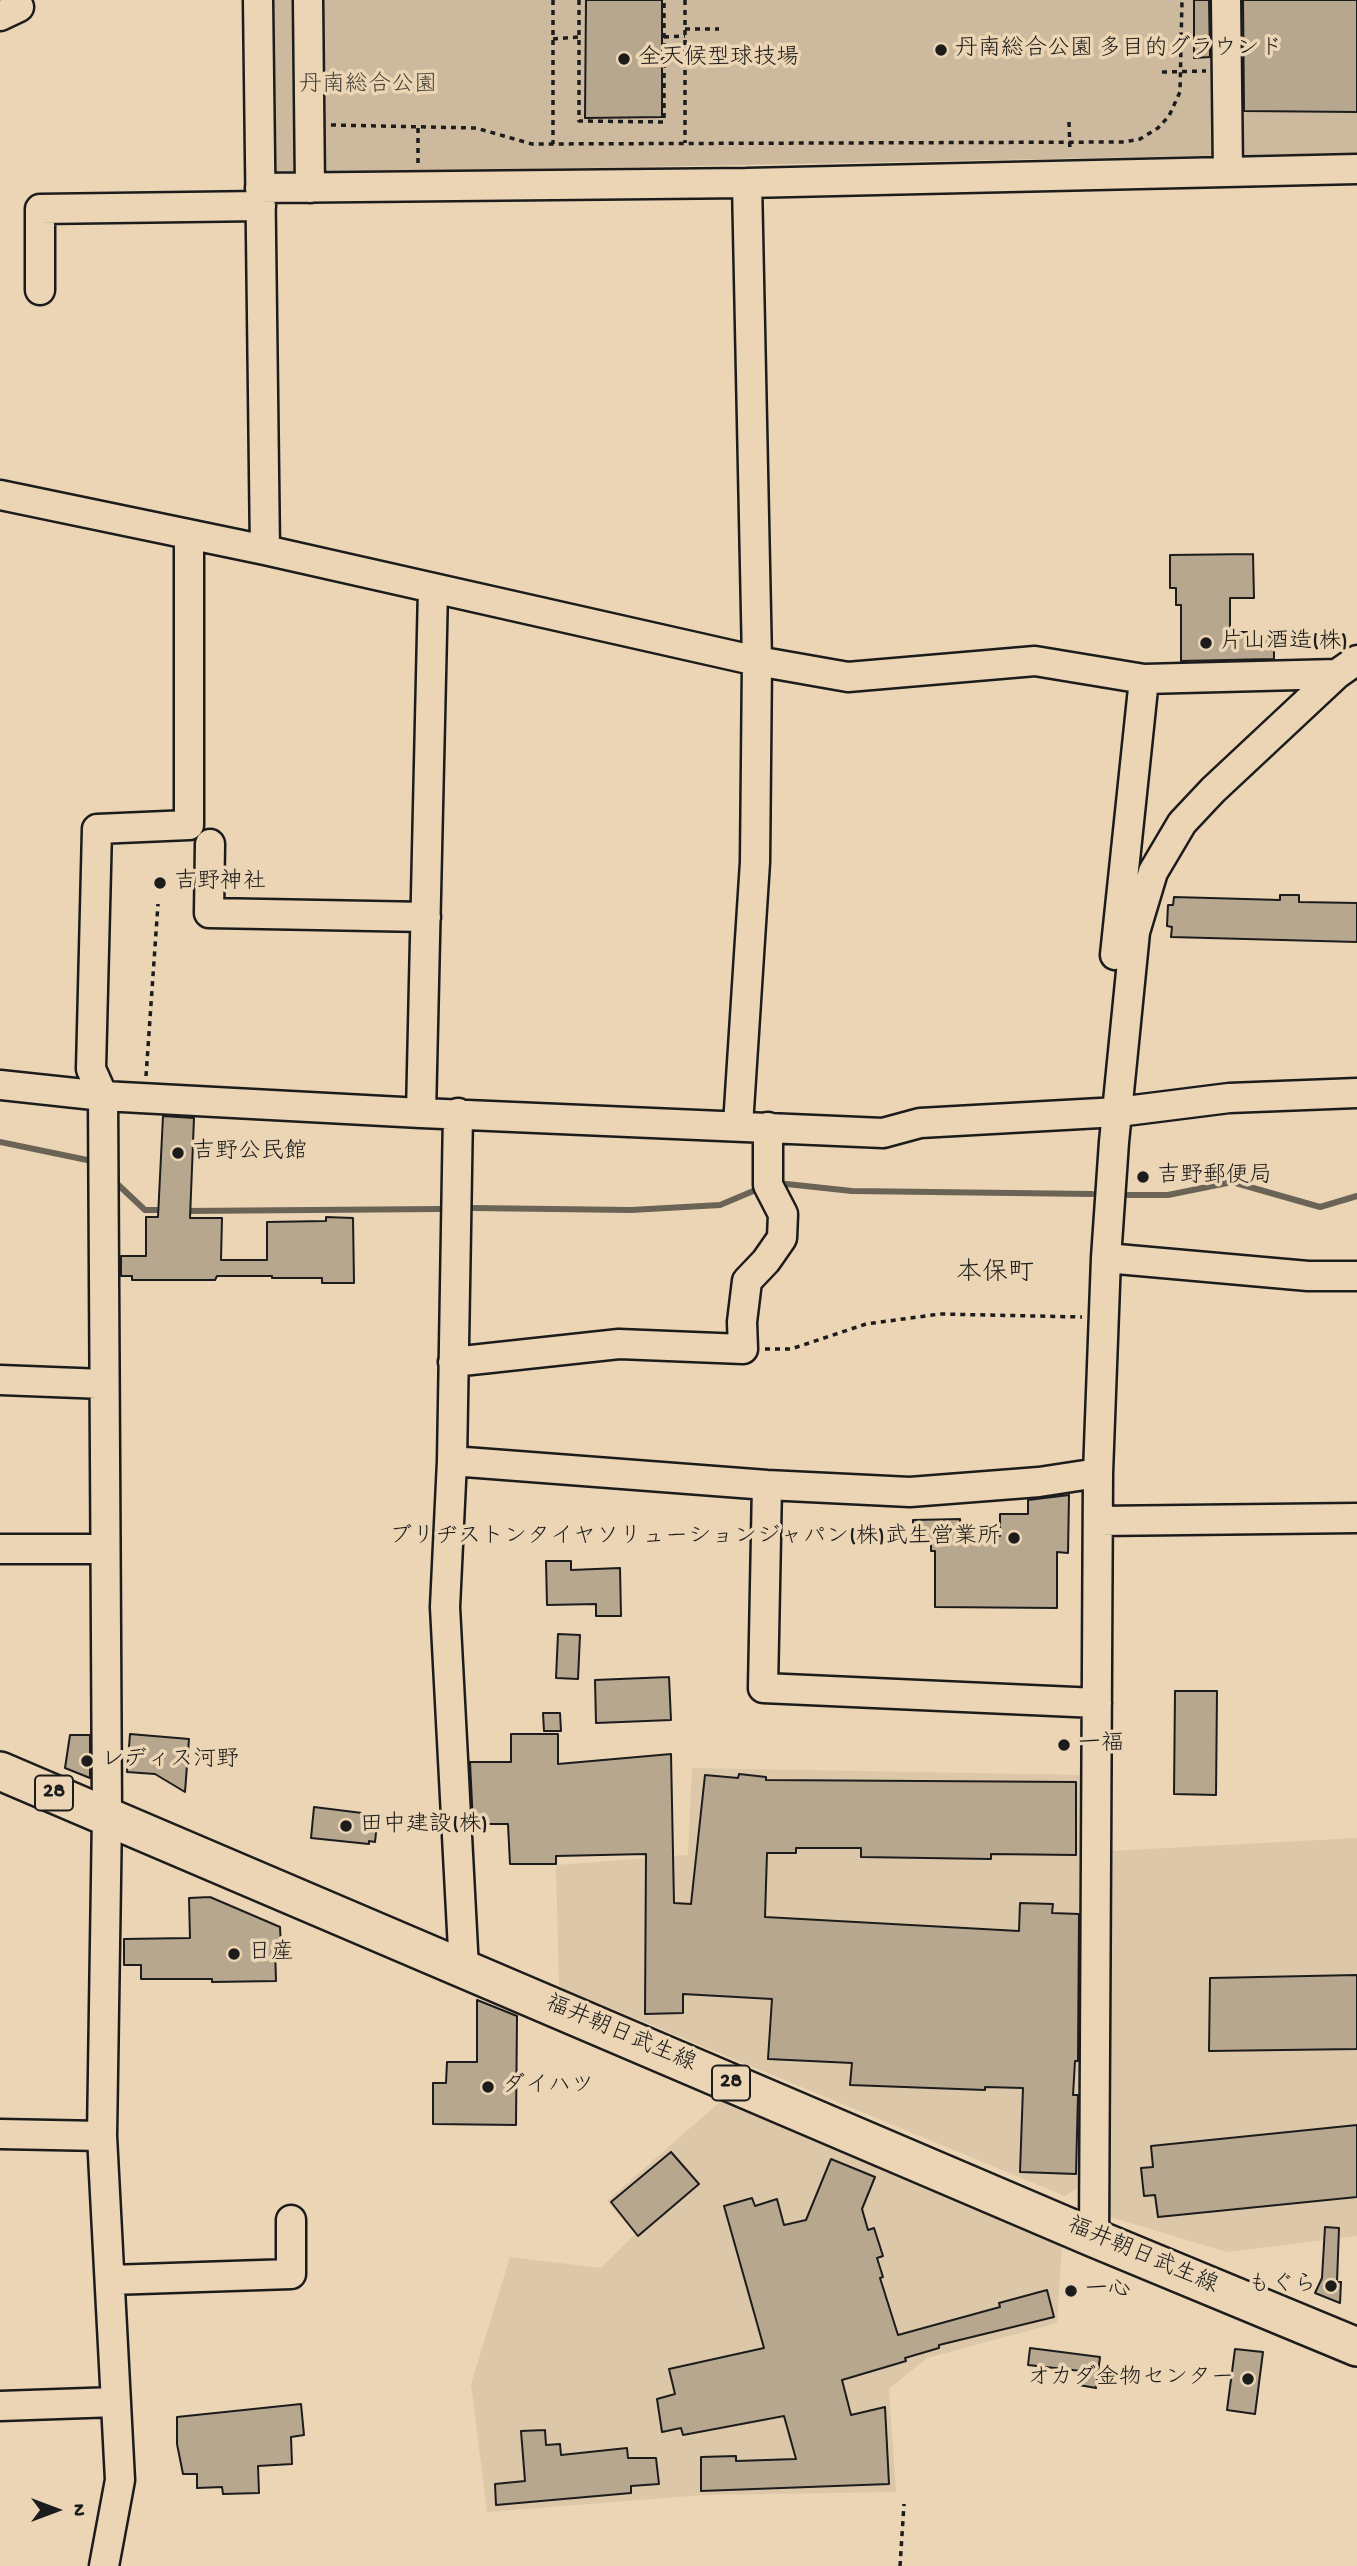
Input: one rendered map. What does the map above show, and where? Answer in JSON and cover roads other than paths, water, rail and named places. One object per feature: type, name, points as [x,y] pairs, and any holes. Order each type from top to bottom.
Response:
[{"type":"main road","name":"福井朝日武生線","points":[[0,1771],[1094,2238],[1357,2347]]},
{"type":"street","points":[[258,0],[265,550]]},
{"type":"street","points":[[308,0],[310,188]]},
{"type":"street","points":[[1226,0],[1228,172]]},
{"type":"street","points":[[40,290],[40,209],[260,197],[310,188],[747,183],[1357,169]]},
{"type":"street","points":[[738,1125],[755,862],[757,660],[747,183]]},
{"type":"street","points":[[0,495],[265,550],[757,660],[848,677],[1035,661],[1144,679],[1347,667]]},
{"type":"street","points":[[104,2566],[120,2480],[102,2136],[107,1815],[103,1096],[91,1069],[97,828],[189,825],[189,535]]},
{"type":"street","points":[[421,1113],[433,589]]},
{"type":"street","points":[[1094,2238],[1098,1473],[1106,1258],[1114,1142],[1135,932],[1153,872],[1182,823],[1213,790],[1347,667]]},
{"type":"street","points":[[1132,981],[1115,956],[1144,679]]},
{"type":"street","points":[[210,844],[209,913],[426,917]]},
{"type":"street","points":[[0,1085],[103,1096],[883,1133],[920,1123],[1118,1112],[1229,1098],[1357,1093]]},
{"type":"street","points":[[458,1113],[452,1461],[445,1607],[464,1969]]},
{"type":"street","points":[[453,1362],[619,1343],[743,1349],[742,1322],[747,1281],[766,1261],[782,1238],[783,1214],[768,1185],[768,1127]]},
{"type":"street","points":[[1106,1258],[1308,1276],[1357,1276]]},
{"type":"street","points":[[0,1380],[104,1384]]},
{"type":"street","points":[[452,1461],[910,1493],[1039,1482],[1098,1473]]},
{"type":"street","points":[[767,1485],[763,1688],[1097,1703]]},
{"type":"street","points":[[1098,1521],[1357,1518]]},
{"type":"street","points":[[0,1549],[104,1549]]},
{"type":"street","points":[[0,2134],[102,2136]]},
{"type":"street","points":[[110,2280],[291,2274],[291,2220]]},
{"type":"street","points":[[0,2406],[116,2402]]},
{"type":"waterway","points":[[0,1142],[92,1161],[96,1165]]},
{"type":"waterway","points":[[112,1179],[145,1210],[166,1210]]},
{"type":"waterway","points":[[1128,1195],[1168,1195],[1232,1182],[1320,1207],[1357,1196]]},
{"type":"waterway","points":[[777,1183],[852,1191],[1092,1194]]},
{"type":"waterway","points":[[472,1208],[631,1210],[720,1205],[758,1189]]},
{"type":"waterway","points":[[183,1211],[439,1209]]},
{"type":"place","name":"丹南総合公園 多目的グラウンド","points":[[941,50]]},
{"type":"place","name":"全天候型球技場","points":[[624,59]]},
{"type":"place","name":"片山酒造(株)","points":[[1206,643]]},
{"type":"place","name":"吉野神社","points":[[160,883]]},
{"type":"place","name":"吉野公民館","points":[[178,1153]]},
{"type":"place","name":"吉野郵便局","points":[[1143,1177]]},
{"type":"place","name":"ブリヂストンタイヤソリューションジャパン(株)武生営業所","points":[[1014,1538]]},
{"type":"place","name":"一福","points":[[1064,1745]]},
{"type":"place","name":"レディス河野","points":[[87,1761]]},
{"type":"place","name":"田中建設(株)","points":[[346,1826]]},
{"type":"place","name":"日産","points":[[234,1954]]},
{"type":"place","name":"ダイハツ","points":[[488,2087]]},
{"type":"place","name":"もぐら","points":[[1331,2286]]},
{"type":"place","name":"一心","points":[[1071,2291]]},
{"type":"place","name":"オカダ金物センター","points":[[1248,2379]]},
{"type":"district","name":"本保町","points":[[995,1275]]},
{"type":"park label","name":"丹南総合公園","points":[[368,86]]}]
